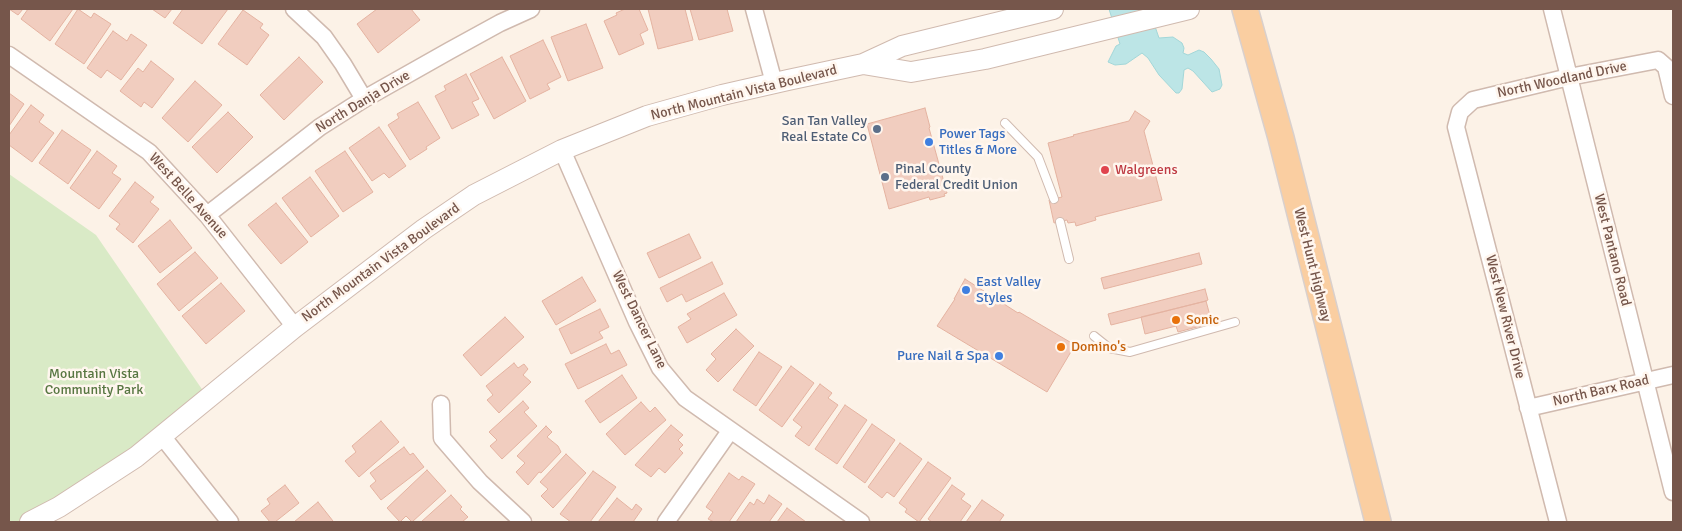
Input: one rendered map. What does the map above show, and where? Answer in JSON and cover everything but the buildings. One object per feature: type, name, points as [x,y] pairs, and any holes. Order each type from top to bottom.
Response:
[{"type":"main road","name":"West Hunt Highway","points":[[1245,9],[1280,138],[1378,522]]},
{"type":"street","points":[[294,9],[324,37],[364,99]]},
{"type":"street","name":"North Danja Drive","points":[[207,215],[320,126],[364,99],[500,23],[531,9]]},
{"type":"street","points":[[754,9],[774,83]]},
{"type":"street","name":"North Mountain Vista Boulevard","points":[[30,522],[60,507],[136,457],[295,327],[424,229],[474,195],[562,150],[647,116],[774,83],[863,64],[902,46],[1053,9]]},
{"type":"street","name":"North Mountain Vista Boulevard","points":[[863,64],[910,72],[985,59],[1189,9]]},
{"type":"street","name":"West Pantano Road","points":[[1552,9],[1673,492]]},
{"type":"street","name":"West Belle Avenue","points":[[9,55],[149,152],[207,215],[295,327]]},
{"type":"street","name":"North Woodland Drive","points":[[1460,112],[1472,100],[1569,77],[1658,60],[1666,66],[1673,96]]},
{"type":"street","name":"West New River Drive","points":[[1460,112],[1456,127],[1558,522]]},
{"type":"street","name":"West Dancer Lane","points":[[562,150],[637,322],[660,368],[685,398],[861,522]]},
{"type":"street","name":"North Barx Road","points":[[1528,408],[1673,375]]},
{"type":"street","points":[[441,404],[442,438],[480,482],[523,522]]},
{"type":"street","points":[[666,522],[730,431]]},
{"type":"street","points":[[162,436],[230,522]]},
{"type":"lane","points":[[1005,123],[1038,157],[1054,199]]},
{"type":"lane","points":[[1060,222],[1069,259]]},
{"type":"lane","points":[[1094,336],[1110,348],[1130,352],[1235,322]]},
{"type":"green space","name":"Mountain Vista Community Park","points":[[9,174],[96,235],[208,398],[30,522],[9,522]]},
{"type":"water","points":[[1109,9],[1149,9],[1159,38],[1173,37],[1182,43],[1183,53],[1188,55],[1199,50],[1211,59],[1219,69],[1222,85],[1220,89],[1212,92],[1188,68],[1184,70],[1182,89],[1179,93],[1176,93],[1142,53],[1126,64],[1115,65],[1108,62],[1116,46],[1120,44]]},
{"type":"place","name":"San Tan Valley Real Estate Co","points":[[877,129]]},
{"type":"place","name":"Power Tags Titles & More","points":[[929,142]]},
{"type":"place","name":"Walgreens","points":[[1105,170]]},
{"type":"place","name":"Pinal County Federal Credit Union","points":[[885,177]]},
{"type":"place","name":"East Valley Styles","points":[[966,290]]},
{"type":"place","name":"Sonic","points":[[1176,320]]},
{"type":"place","name":"Domino's","points":[[1061,347]]},
{"type":"place","name":"Pure Nail & Spa","points":[[999,356]]}]
